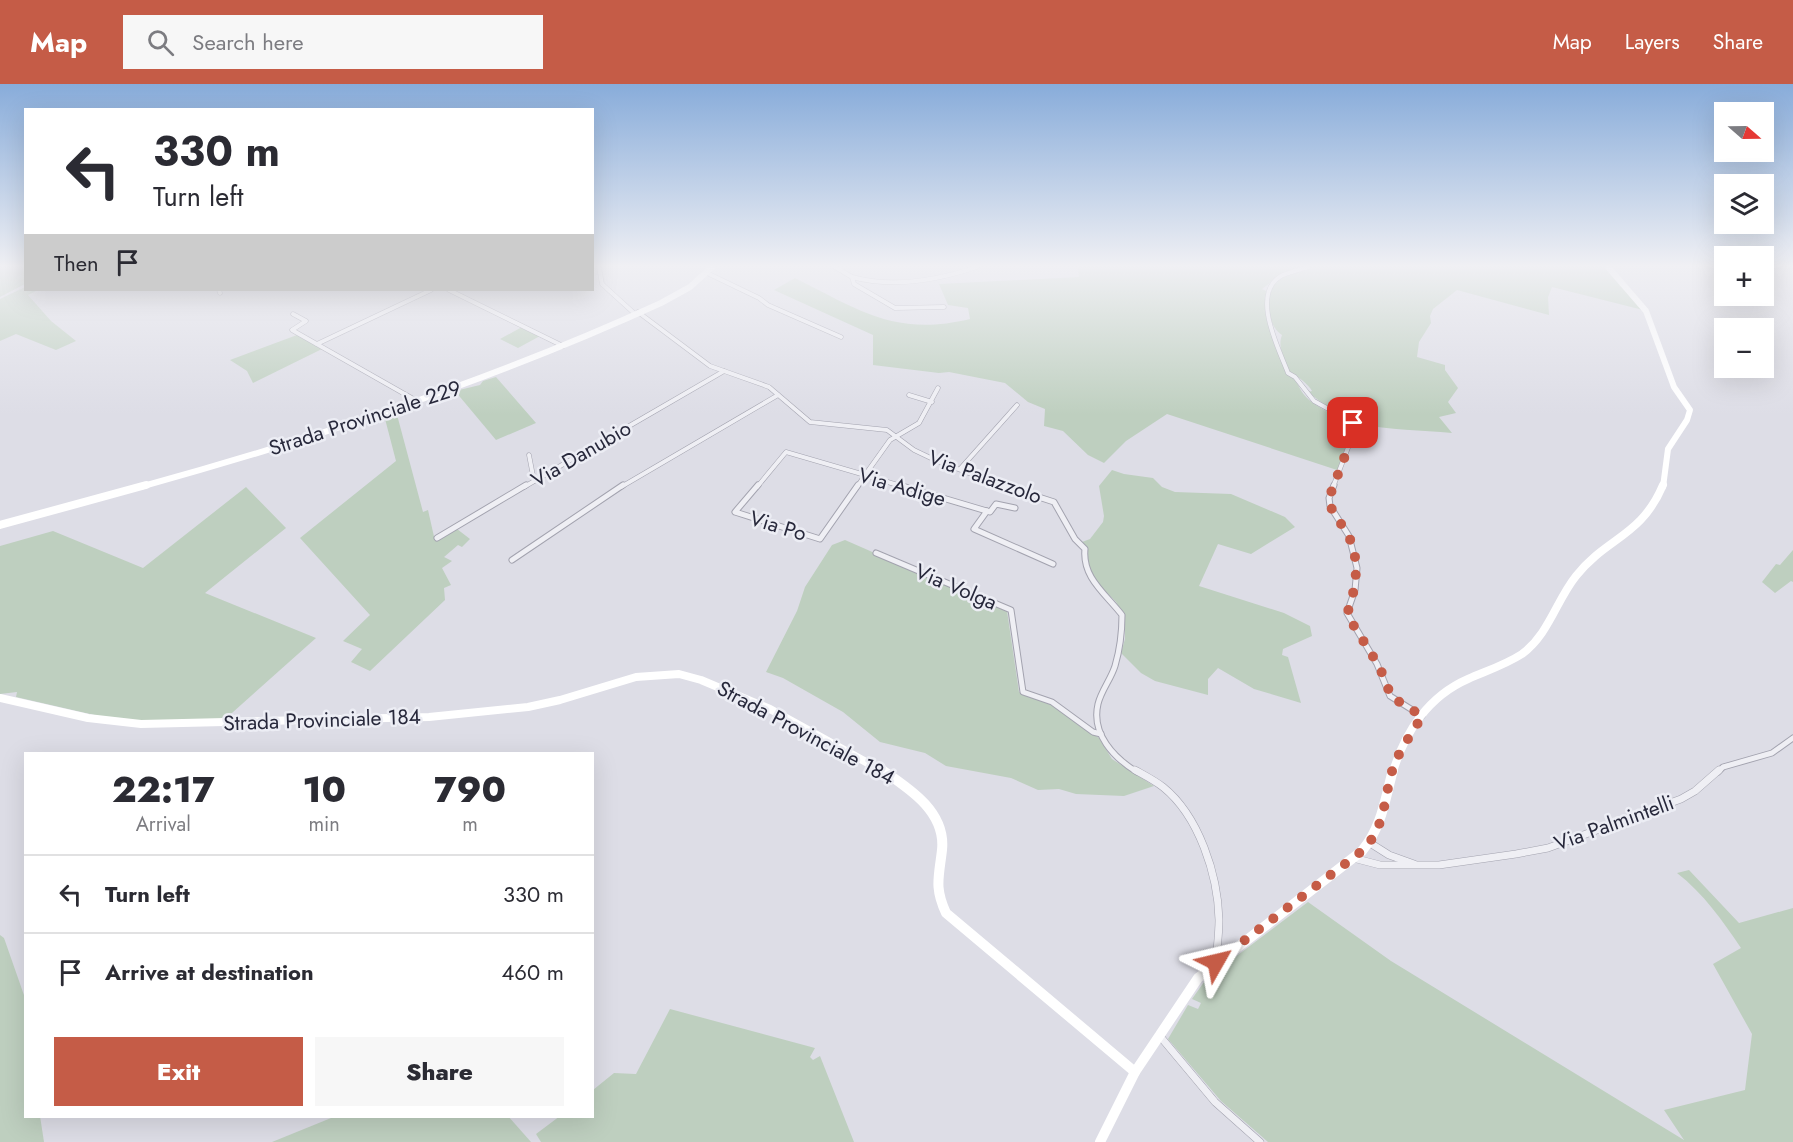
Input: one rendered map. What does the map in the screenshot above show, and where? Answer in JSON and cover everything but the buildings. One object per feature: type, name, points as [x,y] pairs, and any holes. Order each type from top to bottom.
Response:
[{"type":"street","points":[[297,316],[306,321],[292,330],[417,401]]},
{"type":"street","points":[[317,344],[375,316]]},
{"type":"street","points":[[503,316],[563,345]]},
{"type":"street","name":"Strada Provinciale 229","points":[[0,525],[199,471],[417,401],[488,377],[628,316]]},
{"type":"street","name":"Via Palazzolo","points":[[641,316],[697,358],[724,371],[764,384],[810,422],[881,429],[895,434],[921,454],[1013,490],[1054,502],[1075,539],[1085,549],[1082,560],[1091,581],[1122,615],[1115,663],[1099,697],[1096,715],[1101,734],[1110,752],[1118,760],[1170,794],[1202,843],[1208,856],[1220,919],[1216,962]]},
{"type":"street","points":[[795,316],[841,337]]},
{"type":"street","points":[[1268,316],[1288,373],[1295,377],[1314,401],[1350,421],[1354,426],[1354,432],[1338,469],[1337,480],[1329,498],[1330,506],[1349,536],[1357,568],[1355,590],[1347,614],[1359,638],[1387,680],[1390,696],[1422,716]]},
{"type":"street","points":[[1100,1142],[1135,1072],[1198,978],[1370,843],[1381,822],[1394,766],[1422,716],[1435,698],[1532,646],[1545,630],[1578,573],[1601,550],[1641,525],[1654,506],[1665,482],[1667,451],[1676,433],[1688,420],[1690,413],[1689,407],[1674,387],[1648,316]]},
{"type":"street","name":"Via Danubio","points":[[438,538],[724,371]]},
{"type":"street","points":[[865,476],[895,434],[919,423],[938,388]]},
{"type":"street","points":[[512,560],[641,473],[778,395]]},
{"type":"street","points":[[909,395],[932,402]]},
{"type":"street","points":[[960,469],[1017,405]]},
{"type":"street","name":"Via Adige","points":[[735,512],[786,453],[990,512],[996,504],[1015,508]]},
{"type":"street","points":[[529,455],[534,480]]},
{"type":"street","name":"Via Po","points":[[735,512],[820,539],[865,476]]},
{"type":"street","points":[[987,511],[974,529],[1053,564]]},
{"type":"street","name":"Via Volga","points":[[876,553],[1011,610],[1023,692],[1052,702],[1093,732],[1101,734]]},
{"type":"street","name":"Strada Provinciale 184","points":[[0,698],[115,722],[198,725],[301,719],[381,719],[501,712],[546,704],[640,676],[677,674],[709,681],[843,748],[920,798],[934,814],[942,834],[944,852],[935,881],[935,889],[939,903],[946,913],[1135,1072]]},
{"type":"street","name":"Via Palmintelli","points":[[1419,865],[1439,865],[1548,848],[1681,799],[1695,791],[1723,767],[1772,753],[1793,738]]},
{"type":"street","points":[[1370,843],[1389,855],[1419,865]]},
{"type":"street","points":[[1353,858],[1380,865],[1419,865]]},
{"type":"street","points":[[1159,1035],[1215,1102],[1260,1142]]},
{"type":"green space","points":[[0,316],[47,316],[76,341],[56,350],[16,334],[0,341]]},
{"type":"green space","points":[[832,316],[876,316],[920,325],[944,324],[970,319],[970,316],[1267,316],[1286,374],[1294,379],[1312,402],[1352,424],[1351,434],[1337,470],[1167,414],[1126,441],[1104,463],[1088,455],[1063,431],[1044,426],[1045,409],[1028,402],[1005,383],[949,372],[939,373],[873,365],[873,335]]},
{"type":"green space","points":[[1430,316],[1431,323],[1419,342],[1417,357],[1445,365],[1445,370],[1458,388],[1448,402],[1456,413],[1439,417],[1452,433],[1382,428],[1355,423],[1341,415],[1308,392],[1312,391],[1308,386],[1290,373],[1281,350],[1282,335],[1273,325],[1270,317]]},
{"type":"green space","points":[[522,327],[540,336],[518,348],[500,339]]},
{"type":"green space","points":[[297,335],[322,349],[253,383],[247,371],[230,360]]},
{"type":"green space","points":[[496,377],[536,423],[496,440],[455,391],[480,385],[483,381]]},
{"type":"green space","points":[[396,411],[423,512],[428,510],[435,541],[457,529],[470,539],[462,547],[458,545],[444,557],[452,561],[442,568],[451,585],[444,588],[445,600],[370,671],[351,662],[362,649],[343,641],[370,615],[300,538],[396,461],[384,415]]},
{"type":"green space","points":[[1112,470],[1153,478],[1162,487],[1175,492],[1231,494],[1285,517],[1295,527],[1251,554],[1218,544],[1199,586],[1284,613],[1310,626],[1312,636],[1283,649],[1282,655],[1288,657],[1301,703],[1254,689],[1218,668],[1208,679],[1208,695],[1155,681],[1141,673],[1121,653],[1125,639],[1125,617],[1116,602],[1093,579],[1082,542],[1090,539],[1103,522],[1099,486]]},
{"type":"green space","points":[[246,487],[286,528],[205,593],[316,638],[223,721],[133,720],[103,717],[16,697],[17,692],[0,694],[0,546],[53,531],[143,568]]},
{"type":"green space","points":[[845,540],[1007,611],[1019,692],[1050,704],[1099,738],[1112,759],[1154,786],[1124,796],[1076,794],[1059,789],[1038,790],[1011,778],[946,766],[925,753],[880,742],[843,712],[783,678],[766,672],[797,611],[805,587],[832,545]]},
{"type":"green space","points":[[1793,550],[1793,582],[1791,581],[1775,593],[1762,582],[1776,564],[1780,565]]},
{"type":"green space","points":[[1689,870],[1739,923],[1793,908],[1793,1142],[1268,1142],[1221,1101],[1168,1039],[1188,1005],[1198,1009],[1201,1003],[1192,999],[1209,975],[1215,978],[1220,973],[1218,970],[1308,902],[1391,961],[1684,1140],[1664,1110],[1745,1090],[1752,1034],[1713,964],[1741,948],[1704,899],[1677,873]]},
{"type":"green space","points":[[0,935],[4,938],[24,995],[24,1118],[40,1118],[44,1142],[0,1142]]},
{"type":"green space","points":[[670,1009],[815,1048],[810,1057],[813,1060],[820,1056],[854,1142],[541,1142],[536,1134],[557,1118],[594,1118],[594,1089],[614,1073],[636,1074]]},
{"type":"green space","points":[[331,1118],[510,1118],[531,1142],[272,1142]]},
{"type":"route","points":[[1216,962],[1362,851],[1373,839],[1381,822],[1394,766],[1422,716],[1390,696],[1387,680],[1359,638],[1347,614],[1355,590],[1357,568],[1349,536],[1330,506],[1329,498],[1337,480],[1338,469],[1354,432],[1353,423]]}]
